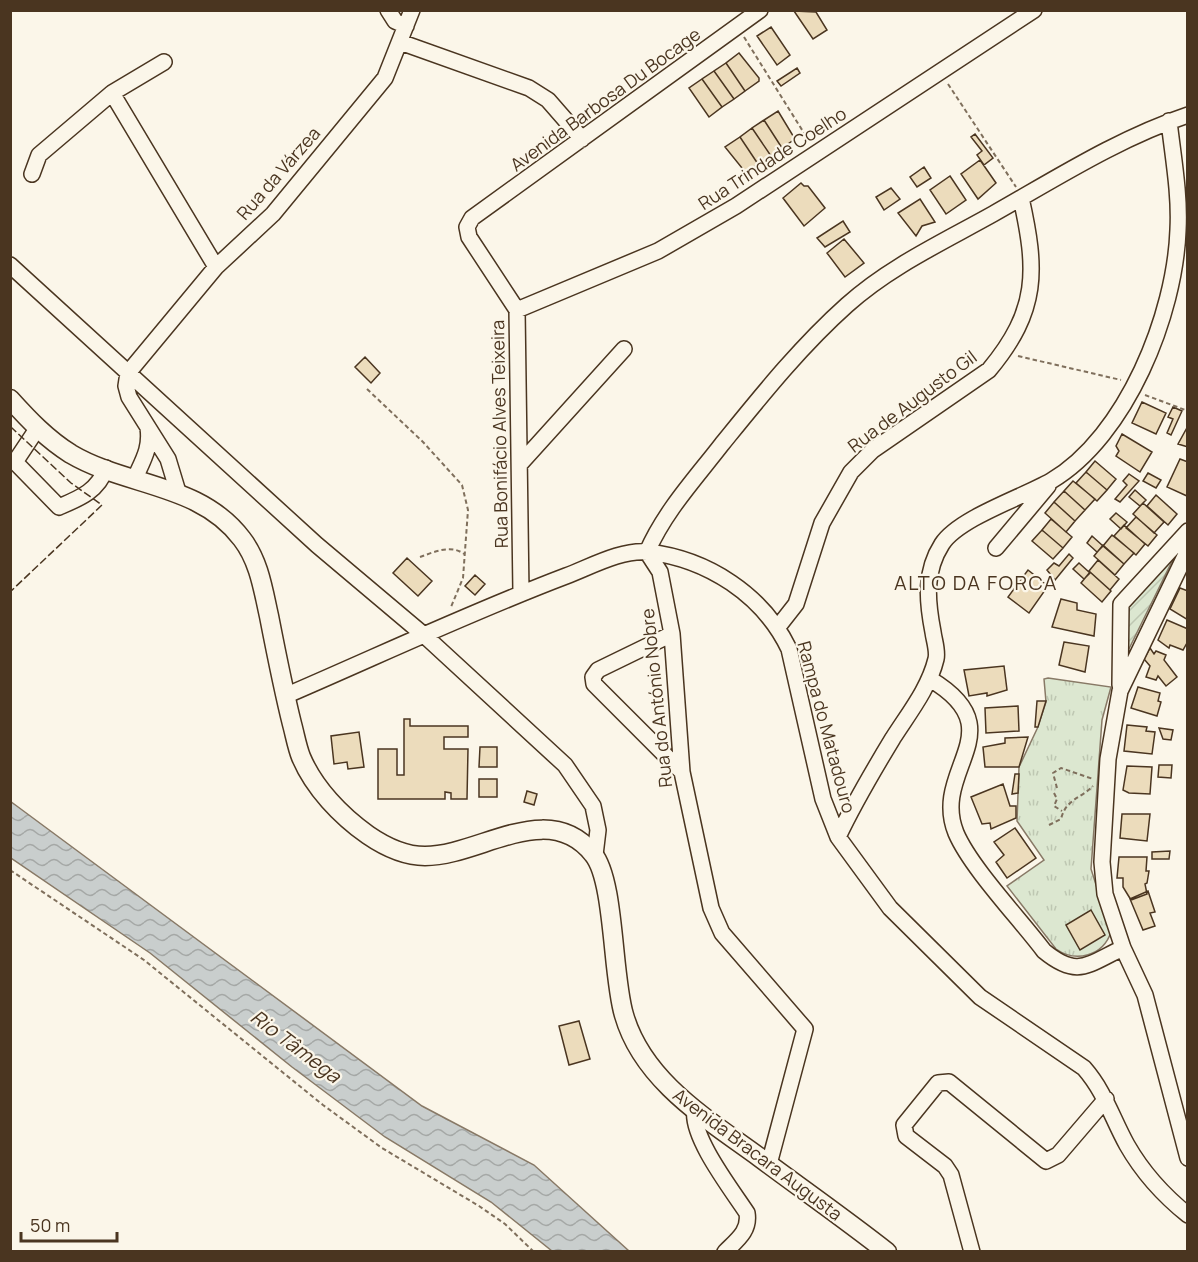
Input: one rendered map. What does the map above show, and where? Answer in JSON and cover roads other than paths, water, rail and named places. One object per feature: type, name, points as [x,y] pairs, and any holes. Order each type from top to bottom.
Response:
[{"type":"main road","points":[[10,399],[38,429],[74,456],[178,492],[206,505],[243,539],[261,578],[285,696],[300,756],[317,786],[366,834],[391,849],[422,856],[452,854],[526,830],[553,829],[574,838],[595,855]]},
{"type":"main road","name":"Avenida Bracara Augusta","points":[[595,855],[607,889],[615,979],[624,1017],[639,1050],[660,1078],[695,1110],[887,1251]]},
{"type":"street","points":[[388,10],[395,21],[406,26]]},
{"type":"street","name":"Rua da Várzea","points":[[128,373],[216,267],[273,214],[385,78],[412,10]]},
{"type":"street","name":"Avenida Barbosa Du Bocage","points":[[472,218],[760,10]]},
{"type":"street","name":"Rua Trindade Coelho","points":[[517,310],[658,252],[736,206],[1034,10]]},
{"type":"street","points":[[400,42],[529,88],[548,100],[582,139]]},
{"type":"street","points":[[32,174],[39,155],[112,93],[164,62]]},
{"type":"street","points":[[112,93],[216,267]]},
{"type":"street","points":[[647,552],[674,504],[799,352],[847,305],[884,275],[1021,198],[1169,121],[1188,115]]},
{"type":"street","points":[[996,548],[1053,480],[1089,450],[1134,387],[1154,343],[1173,282],[1179,230],[1169,121]]},
{"type":"street","name":"Rua de Augusto Gil","points":[[778,627],[796,604],[822,523],[851,472],[873,450],[989,370],[1004,352],[1021,323],[1032,281],[1031,244],[1021,198]]},
{"type":"street","name":"Rua Bonifácio Alves Teixeira","points":[[472,218],[468,227],[469,237],[517,310],[521,593]]},
{"type":"street","points":[[10,265],[317,545],[425,636],[554,753],[577,779],[593,806],[597,819],[595,855]]},
{"type":"street","points":[[520,464],[624,349]]},
{"type":"street","points":[[128,373],[126,386],[129,397],[168,459],[178,492]]},
{"type":"street","points":[[135,478],[150,442],[148,427]]},
{"type":"street","points":[[38,429],[15,462],[59,507],[87,495],[102,478],[106,468]]},
{"type":"street","points":[[838,837],[865,783],[930,679],[937,655],[928,605],[928,584],[933,563],[943,542],[960,528],[1053,480]]},
{"type":"street","points":[[1188,531],[1121,604],[1120,691],[1107,759],[1102,862],[1105,894],[1123,948],[1145,995],[1188,1158]]},
{"type":"street","points":[[1120,691],[1188,550]]},
{"type":"street","name":"Rampa do Matadouro","points":[[285,696],[521,593],[615,557],[647,552],[694,564],[732,582],[756,601],[778,627],[789,649],[823,800],[838,837],[890,908],[980,997],[1084,1068],[1106,1099],[1126,1144],[1142,1168],[1163,1194],[1188,1215]]},
{"type":"street","name":"Rua do António Nobre","points":[[647,552],[660,572],[672,634],[682,772],[711,908],[722,933],[805,1029],[769,1164]]},
{"type":"street","points":[[672,634],[598,670],[593,677],[594,684],[682,772]]},
{"type":"street","points":[[930,679],[962,703],[969,721],[970,740],[951,797],[950,814],[967,852],[1044,951],[1058,962],[1072,969],[1123,948]]},
{"type":"street","points":[[972,1251],[951,1175],[945,1166],[906,1136],[904,1131],[904,1125],[939,1083],[949,1082],[1046,1161],[1058,1155],[1106,1099]]},
{"type":"street","points":[[695,1110],[693,1120],[703,1142],[747,1214],[748,1222],[745,1232],[725,1251]]},
{"type":"water","name":"Rio Tâmega","points":[[10,801],[422,1106],[534,1165],[629,1251],[552,1251],[491,1202],[385,1137],[292,1067],[150,953],[11,858]]},
{"type":"district","name":"ALTO DA FORCA","points":[[976,582]]}]
